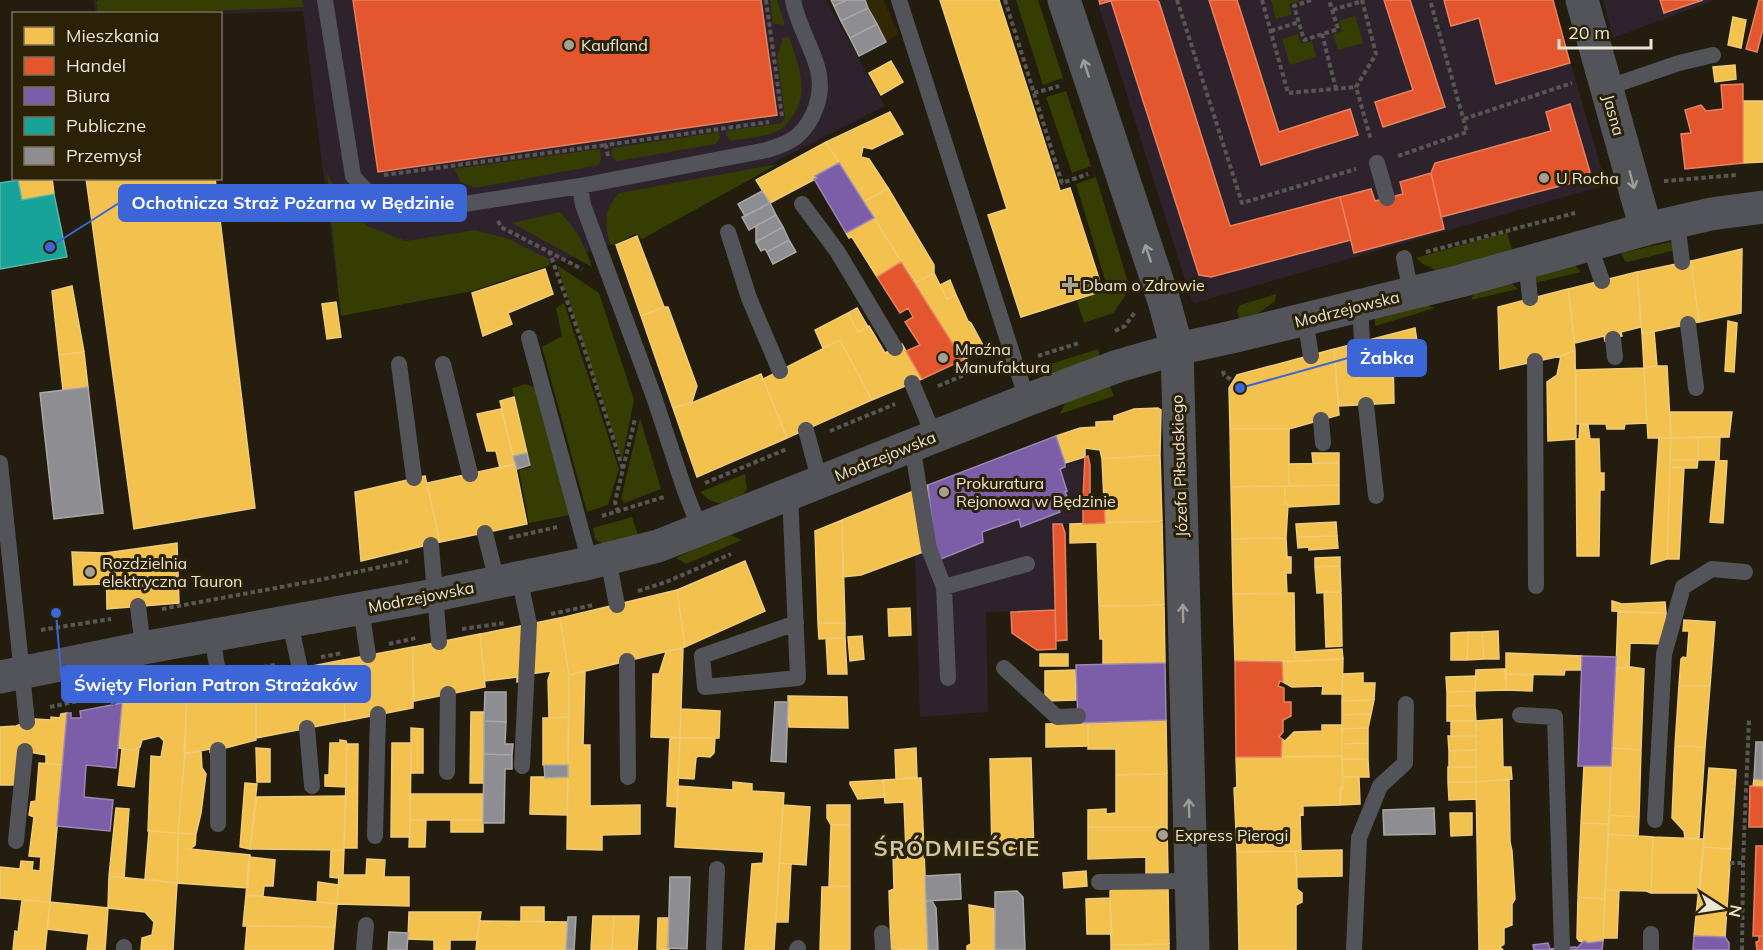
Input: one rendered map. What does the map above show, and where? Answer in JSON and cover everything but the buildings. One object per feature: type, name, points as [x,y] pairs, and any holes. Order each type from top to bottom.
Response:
[{"type":"street","name":"Józefa Piłsudskiego","points":[[1064,0],[1164,301],[1177,349],[1176,713],[1191,881],[1192,950]]},
{"type":"street","name":"Jasna","points":[[1582,0],[1594,84],[1661,226]]},
{"type":"street","name":"Modrzejowska","points":[[11,674],[435,595],[599,561],[658,546],[1118,366],[1177,349],[1412,293],[1661,226],[1711,214],[1763,207]]},
{"type":"lane","points":[[325,0],[353,176],[363,189],[380,201],[395,209],[413,212],[580,186],[783,145],[796,137],[807,124],[816,106],[820,87],[818,69],[793,0]]},
{"type":"lane","points":[[899,0],[1027,400]]},
{"type":"lane","points":[[1594,84],[1713,55]]},
{"type":"lane","points":[[1377,163],[1387,198]]},
{"type":"lane","points":[[580,186],[583,205],[700,529]]},
{"type":"lane","points":[[802,204],[837,251],[895,348]]},
{"type":"lane","points":[[1661,226],[1682,262]]},
{"type":"lane","points":[[728,232],[749,298],[780,371]]},
{"type":"lane","points":[[1589,244],[1602,281]]},
{"type":"lane","points":[[1404,258],[1412,293]]},
{"type":"lane","points":[[1526,262],[1530,298]]},
{"type":"lane","points":[[1359,305],[1362,342]]},
{"type":"lane","points":[[1305,319],[1311,356]]},
{"type":"lane","points":[[1688,324],[1696,388]]},
{"type":"lane","points":[[529,338],[599,561],[617,605]]},
{"type":"lane","points":[[1613,339],[1615,357]]},
{"type":"lane","points":[[1535,361],[1536,585]]},
{"type":"lane","points":[[399,364],[414,478]]},
{"type":"lane","points":[[443,364],[470,474]]},
{"type":"lane","points":[[912,383],[923,441],[929,549],[944,587],[948,678]]},
{"type":"lane","points":[[1366,405],[1376,496]]},
{"type":"lane","points":[[1321,420],[1323,443]]},
{"type":"lane","points":[[796,623],[702,656],[705,687],[798,678],[796,623],[805,487],[806,430]]},
{"type":"lane","points":[[0,463],[15,619],[11,674],[27,722]]},
{"type":"lane","points":[[485,533],[529,624],[522,766]]},
{"type":"lane","points":[[431,545],[439,642]]},
{"type":"lane","points":[[944,587],[1027,564]]},
{"type":"lane","points":[[1655,820],[1664,654],[1683,587],[1712,569],[1745,572]]},
{"type":"lane","points":[[138,606],[143,648]]},
{"type":"lane","points":[[361,609],[368,655]]},
{"type":"lane","points":[[290,622],[300,669]]},
{"type":"lane","points":[[212,636],[220,684]]},
{"type":"lane","points":[[627,661],[628,777]]},
{"type":"lane","points":[[1004,668],[1057,717],[1078,716]]},
{"type":"lane","points":[[447,772],[448,694]]},
{"type":"lane","points":[[1354,950],[1359,838],[1380,786],[1405,763],[1406,704]]},
{"type":"lane","points":[[375,836],[378,714]]},
{"type":"lane","points":[[1520,715],[1555,717],[1562,948]]},
{"type":"lane","points":[[307,728],[312,786]]},
{"type":"lane","points":[[218,750],[218,824]]},
{"type":"lane","points":[[16,841],[25,751]]},
{"type":"lane","points":[[714,950],[717,869]]},
{"type":"lane","points":[[1099,882],[1191,881]]},
{"type":"lane","points":[[364,950],[366,925]]},
{"type":"lane","points":[[882,933],[883,950]]},
{"type":"path","points":[[383,180],[378,176],[779,121],[782,116],[766,0]]},
{"type":"path","points":[[1005,0],[1062,183],[1096,172]]},
{"type":"path","points":[[1177,0],[1242,203],[1377,163],[1467,132],[1430,0]]},
{"type":"path","points":[[1262,0],[1288,93],[1356,87]]},
{"type":"path","points":[[1310,0],[1294,6],[1304,40],[1338,30],[1329,0]]},
{"type":"path","points":[[1333,10],[1362,0],[1376,54],[1356,87],[1377,163]]},
{"type":"path","points":[[1271,31],[1299,22]]},
{"type":"path","points":[[1322,34],[1336,89]]},
{"type":"path","points":[[1034,93],[1069,84]]},
{"type":"path","points":[[1464,120],[1594,84]]},
{"type":"path","points":[[606,145],[612,180]]},
{"type":"path","points":[[1654,182],[1739,175]]},
{"type":"path","points":[[1404,258],[1575,213]]},
{"type":"path","points":[[488,222],[509,218]]},
{"type":"path","points":[[498,220],[501,227],[592,273],[606,269]]},
{"type":"path","points":[[549,251],[583,345],[623,469]]},
{"type":"path","points":[[1223,371],[1224,375],[1233,381]]},
{"type":"path","points":[[618,512],[615,502],[638,406],[654,397]]},
{"type":"path","points":[[113,695],[113,705]]},
{"type":"path","points":[[1742,950],[1749,720]]},
{"type":"path","points":[[1730,863],[1743,863]]},
{"type":"shaded area","points":[[93,0],[826,0],[885,106],[615,243],[472,289],[341,316],[303,11],[222,14],[95,12]]},
{"type":"shaded area","points":[[831,0],[883,0],[899,34],[859,56]]},
{"type":"shaded area","points":[[1097,0],[1550,0],[1606,185],[1195,303],[1191,299]]},
{"type":"shaded area","points":[[1603,0],[1715,0],[1613,38]]},
{"type":"shaded area","points":[[1055,437],[1065,466],[1085,457],[1083,524],[1053,524],[1055,610],[986,612],[988,712],[920,717],[915,554],[934,547],[928,485]]},
{"type":"green space","points":[[99,0],[302,0],[304,7],[189,12],[98,12],[96,2]]},
{"type":"green space","points":[[770,0],[777,0],[785,25],[773,23]]},
{"type":"green space","points":[[1016,0],[1038,0],[1063,78],[1043,85]]},
{"type":"green space","points":[[1271,0],[1299,1],[1289,4],[1292,14],[1276,19]]},
{"type":"green space","points":[[1355,16],[1363,43],[1338,50],[1333,34],[1342,31],[1339,21]]},
{"type":"green space","points":[[1298,34],[1301,44],[1312,41],[1316,57],[1290,65],[1282,39]]},
{"type":"green space","points":[[789,37],[802,85],[799,105],[794,114],[778,131],[731,141],[726,131],[782,123],[785,116],[777,56],[783,38]]},
{"type":"green space","points":[[1066,91],[1091,166],[1072,173],[1046,97]]},
{"type":"green space","points":[[719,132],[720,137],[716,144],[617,161],[612,157],[612,148]]},
{"type":"green space","points":[[600,149],[599,165],[481,187],[473,187],[461,182],[454,169]]},
{"type":"green space","points":[[778,164],[642,239],[635,234],[614,245],[610,244],[607,230],[608,211],[619,193]]},
{"type":"green space","points":[[327,174],[344,204],[367,226],[406,241],[475,230],[506,238],[549,259],[550,265],[472,291],[341,316]]},
{"type":"green space","points":[[1096,177],[1130,289],[1113,313],[1084,323],[1077,301],[1108,290],[1076,184]]},
{"type":"green space","points":[[560,212],[579,237],[592,267],[512,223]]},
{"type":"green space","points":[[1507,232],[1512,250],[1436,270],[1416,258]]},
{"type":"green space","points":[[1670,242],[1679,249],[1628,262],[1621,253]]},
{"type":"green space","points":[[1574,264],[1581,272],[1531,284],[1532,276]]},
{"type":"green space","points":[[557,265],[599,293],[634,400],[622,460]]},
{"type":"green space","points":[[1509,281],[1518,289],[1471,300],[1475,291]]},
{"type":"green space","points":[[1276,294],[1275,301],[1256,315],[1240,320],[1237,311],[1240,305]]},
{"type":"green space","points":[[564,303],[619,469],[608,505],[587,512],[542,347],[562,336],[556,308]]},
{"type":"green space","points":[[1424,304],[1435,308],[1375,326],[1375,315]]},
{"type":"green space","points":[[1098,349],[1100,356],[1046,376],[1032,370]]},
{"type":"green space","points":[[526,384],[536,388],[570,515],[529,523],[519,470],[531,467],[512,388]]},
{"type":"green space","points":[[1110,386],[1114,396],[1060,414],[1068,398]]},
{"type":"green space","points":[[640,418],[661,489],[624,503],[621,499]]},
{"type":"green space","points":[[745,474],[747,490],[731,501],[717,503],[709,500],[700,492]]},
{"type":"green space","points":[[632,517],[638,535],[604,545],[595,539],[593,528]]},
{"type":"green space","points":[[731,535],[742,540],[686,564],[676,558],[700,546]]},
{"type":"place","name":"Kaufland","points":[[569,45]]},
{"type":"place","name":"U Rocha","points":[[1544,178]]},
{"type":"place","name":"Ochotnicza Straż Pożarna w Będzinie","points":[[50,247]]},
{"type":"place","name":"Dbam o Zdrowie","points":[[1070,285]]},
{"type":"place","name":"Mroźna Manufaktura","points":[[943,358]]},
{"type":"place","name":"Żabka","points":[[1240,388]]},
{"type":"place","name":"Prokuratura Rejonowa w Będzinie","points":[[944,492]]},
{"type":"place","name":"Rozdzielnia elektryczna Tauron","points":[[90,572]]},
{"type":"place","name":"Święty Florian Patron Strażaków","points":[[56,613]]},
{"type":"place","name":"Express Pierogi","points":[[1163,835]]},
{"type":"district","name":"ŚRÓDMIEŚCIE","points":[[957,848]]}]
